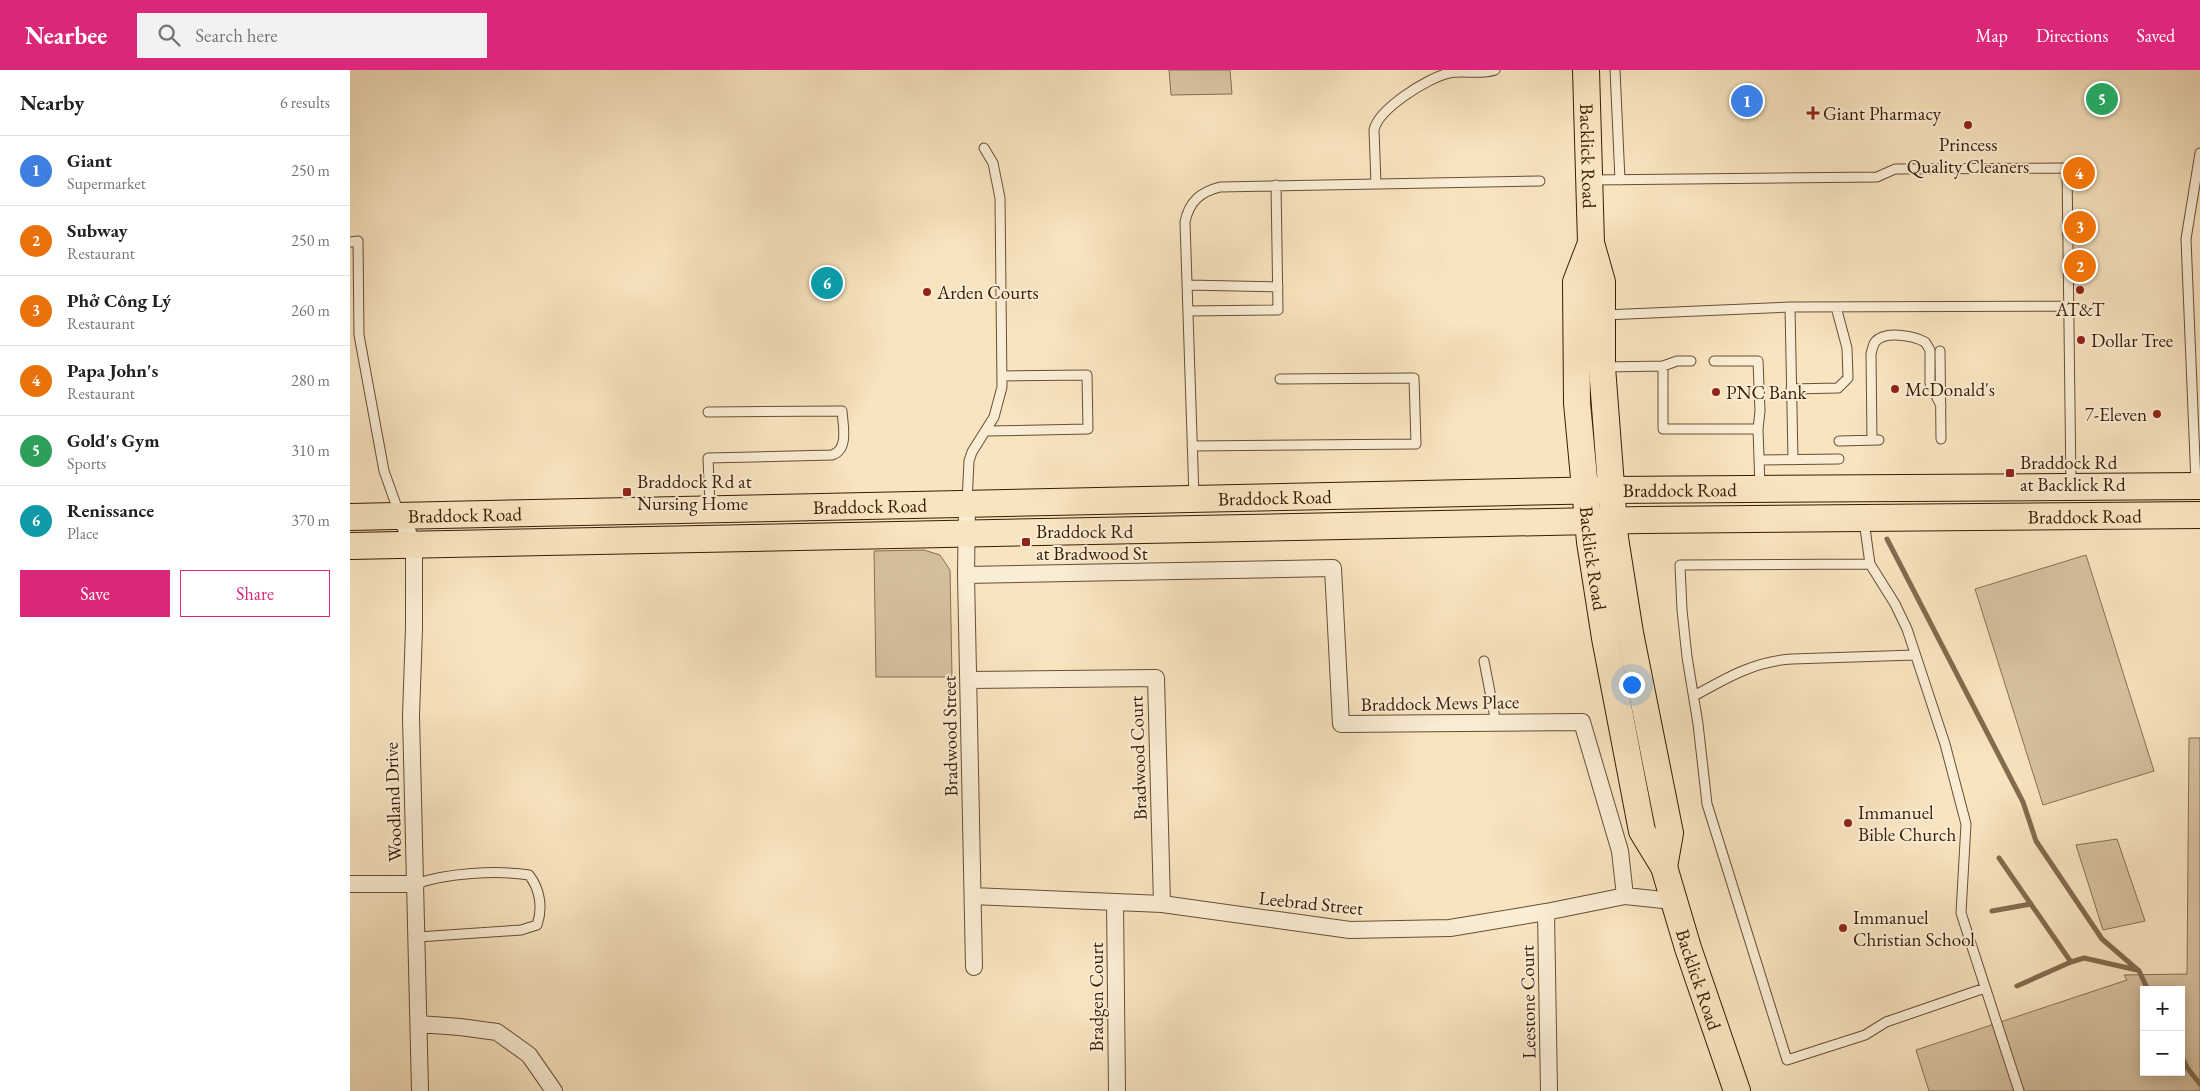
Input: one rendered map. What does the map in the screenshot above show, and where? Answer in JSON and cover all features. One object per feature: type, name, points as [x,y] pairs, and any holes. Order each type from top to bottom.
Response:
[{"type":"main road","name":"Backlick Road","points":[[1586,70],[1591,243],[1602,282],[1602,367],[1597,490],[1588,521],[1605,638],[1642,831],[1664,866],[1673,901],[1737,1091]]},
{"type":"main road","name":"Backlick Road","points":[[1591,243],[1576,282],[1577,403],[1597,490],[1613,521],[1630,633],[1670,833],[1664,866]]},
{"type":"main road","name":"Braddock Road","points":[[350,517],[1597,490],[2198,486]]},
{"type":"main road","points":[[2072,488],[2072,516]]},
{"type":"main road","name":"Braddock Road","points":[[350,546],[1588,521],[2200,515]]},
{"type":"street","name":"Bradwood Street","points":[[967,505],[966,575],[974,967]]},
{"type":"street","name":"Woodland Drive","points":[[400,516],[414,545],[411,716],[418,937],[420,1091]]},
{"type":"street","name":"Braddock Mews Place","points":[[966,575],[1333,568],[1341,724],[1582,722],[1620,852],[1625,896]]},
{"type":"street","name":"Bradwood Court","points":[[969,680],[1156,678],[1162,904]]},
{"type":"street","points":[[350,884],[416,884]]},
{"type":"street","name":"Leebrad Street","points":[[973,896],[1162,904],[1350,930],[1450,928],[1546,912],[1625,896],[1673,901]]},
{"type":"street","name":"Bradgen Court","points":[[1115,902],[1117,1091]]},
{"type":"street","name":"Leestone Court","points":[[1546,912],[1549,1091]]},
{"type":"street","points":[[419,1024],[497,1032],[529,1054],[554,1091]]},
{"type":"lane","points":[[1376,184],[1374,130],[1379,118],[1390,107],[1426,82],[1441,75],[1455,71],[1495,70]]},
{"type":"lane","points":[[1615,70],[1620,180]]},
{"type":"lane","points":[[967,505],[969,461],[977,444],[987,431],[998,406],[1003,376],[1000,198],[993,164],[984,148]]},
{"type":"lane","points":[[2198,486],[2186,239],[2200,153]]},
{"type":"lane","points":[[1589,180],[1877,177],[1895,168],[2067,168],[2072,488]]},
{"type":"lane","points":[[1194,500],[1185,222],[1187,210],[1193,201],[1210,189],[1220,186],[1540,181]]},
{"type":"lane","points":[[1188,311],[1278,310],[1276,186]]},
{"type":"lane","points":[[2189,217],[2200,216]]},
{"type":"lane","points":[[350,242],[358,241],[359,335],[362,354],[384,471],[400,516]]},
{"type":"lane","points":[[1187,285],[1278,287]]},
{"type":"lane","points":[[1601,316],[1790,307],[2069,306]]},
{"type":"lane","points":[[1790,307],[1794,460]]},
{"type":"lane","points":[[1791,389],[1838,388],[1848,378],[1847,348],[1836,307]]},
{"type":"lane","points":[[1839,441],[1876,440],[1871,354],[1875,343],[1881,338],[1911,336],[1925,342],[1930,350],[1930,383],[1940,406]]},
{"type":"lane","points":[[1940,351],[1941,439]]},
{"type":"lane","points":[[1602,367],[1663,366],[1677,361],[1691,361]]},
{"type":"lane","points":[[1714,361],[1758,361],[1760,490]]},
{"type":"lane","points":[[1663,366],[1663,429],[1758,429]]},
{"type":"lane","points":[[987,431],[1088,428],[1087,374],[1003,376]]},
{"type":"lane","points":[[1192,446],[1416,444],[1414,378],[1280,379]]},
{"type":"lane","points":[[708,412],[842,411],[843,444],[840,451],[832,455],[708,458],[710,509]]},
{"type":"lane","points":[[1759,460],[1840,459]]},
{"type":"lane","points":[[1864,518],[1870,564],[1895,604],[1907,629],[1945,744],[1966,824],[1961,909],[2019,1091]]},
{"type":"lane","points":[[1870,564],[1680,565],[1684,629],[1707,804],[1787,1060],[1865,1035],[1886,1022],[1985,988]]},
{"type":"lane","points":[[1694,696],[1740,670],[1773,661],[1915,655]]},
{"type":"lane","points":[[1484,661],[1496,723]]},
{"type":"lane","points":[[416,884],[433,878],[454,876],[515,873],[529,875],[536,884],[541,915],[537,925],[521,930],[418,937]]},
{"type":"shaded area","points":[[1169,70],[1230,70],[1232,94],[1171,95]]},
{"type":"shaded area","points":[[924,550],[940,555],[950,570],[952,677],[876,677],[874,551]]},
{"type":"shaded area","points":[[2086,555],[2154,771],[2043,805],[1975,589]]},
{"type":"shaded area","points":[[2189,738],[2200,738],[2200,1091],[1929,1091],[1916,1050],[2127,980],[2124,975],[2187,974]]},
{"type":"shaded area","points":[[2117,839],[2145,921],[2103,930],[2076,845]]},
{"type":"waterway","points":[[1887,539],[2023,802],[2036,841],[2102,939],[2139,971],[2146,986]]},
{"type":"waterway","points":[[1999,858],[2071,962]]},
{"type":"waterway","points":[[1992,911],[2031,904]]},
{"type":"waterway","points":[[2017,986],[2084,958],[2137,970]]},
{"type":"waterway","points":[[2185,1063],[2200,1084]]},
{"type":"place","name":"Gold's Gym","points":[[2102,99]]},
{"type":"place","name":"Giant","points":[[1747,101]]},
{"type":"place","name":"Giant Pharmacy","points":[[1813,113]]},
{"type":"place","name":"Princess Quality Cleaners","points":[[1968,125]]},
{"type":"place","name":"Papa John's","points":[[2079,173]]},
{"type":"place","name":"Phở Công Lý","points":[[2080,227]]},
{"type":"place","name":"Subway","points":[[2080,266]]},
{"type":"place","name":"Renissance","points":[[827,283]]},
{"type":"place","name":"AT&T","points":[[2080,290]]},
{"type":"place","name":"Arden Courts","points":[[927,292]]},
{"type":"place","name":"Dollar Tree","points":[[2081,340]]},
{"type":"place","name":"McDonald's","points":[[1895,389]]},
{"type":"place","name":"PNC Bank","points":[[1716,392]]},
{"type":"place","name":"7-Eleven","points":[[2157,414]]},
{"type":"place","name":"Braddock Rd at Backlick Rd","points":[[2010,473]]},
{"type":"place","name":"Braddock Rd at Nursing Home","points":[[627,492]]},
{"type":"place","name":"Braddock Rd at Bradwood St","points":[[1026,542]]},
{"type":"place","name":"Immanuel Bible Church","points":[[1848,823]]},
{"type":"place","name":"Immanuel Christian School","points":[[1843,928]]}]
